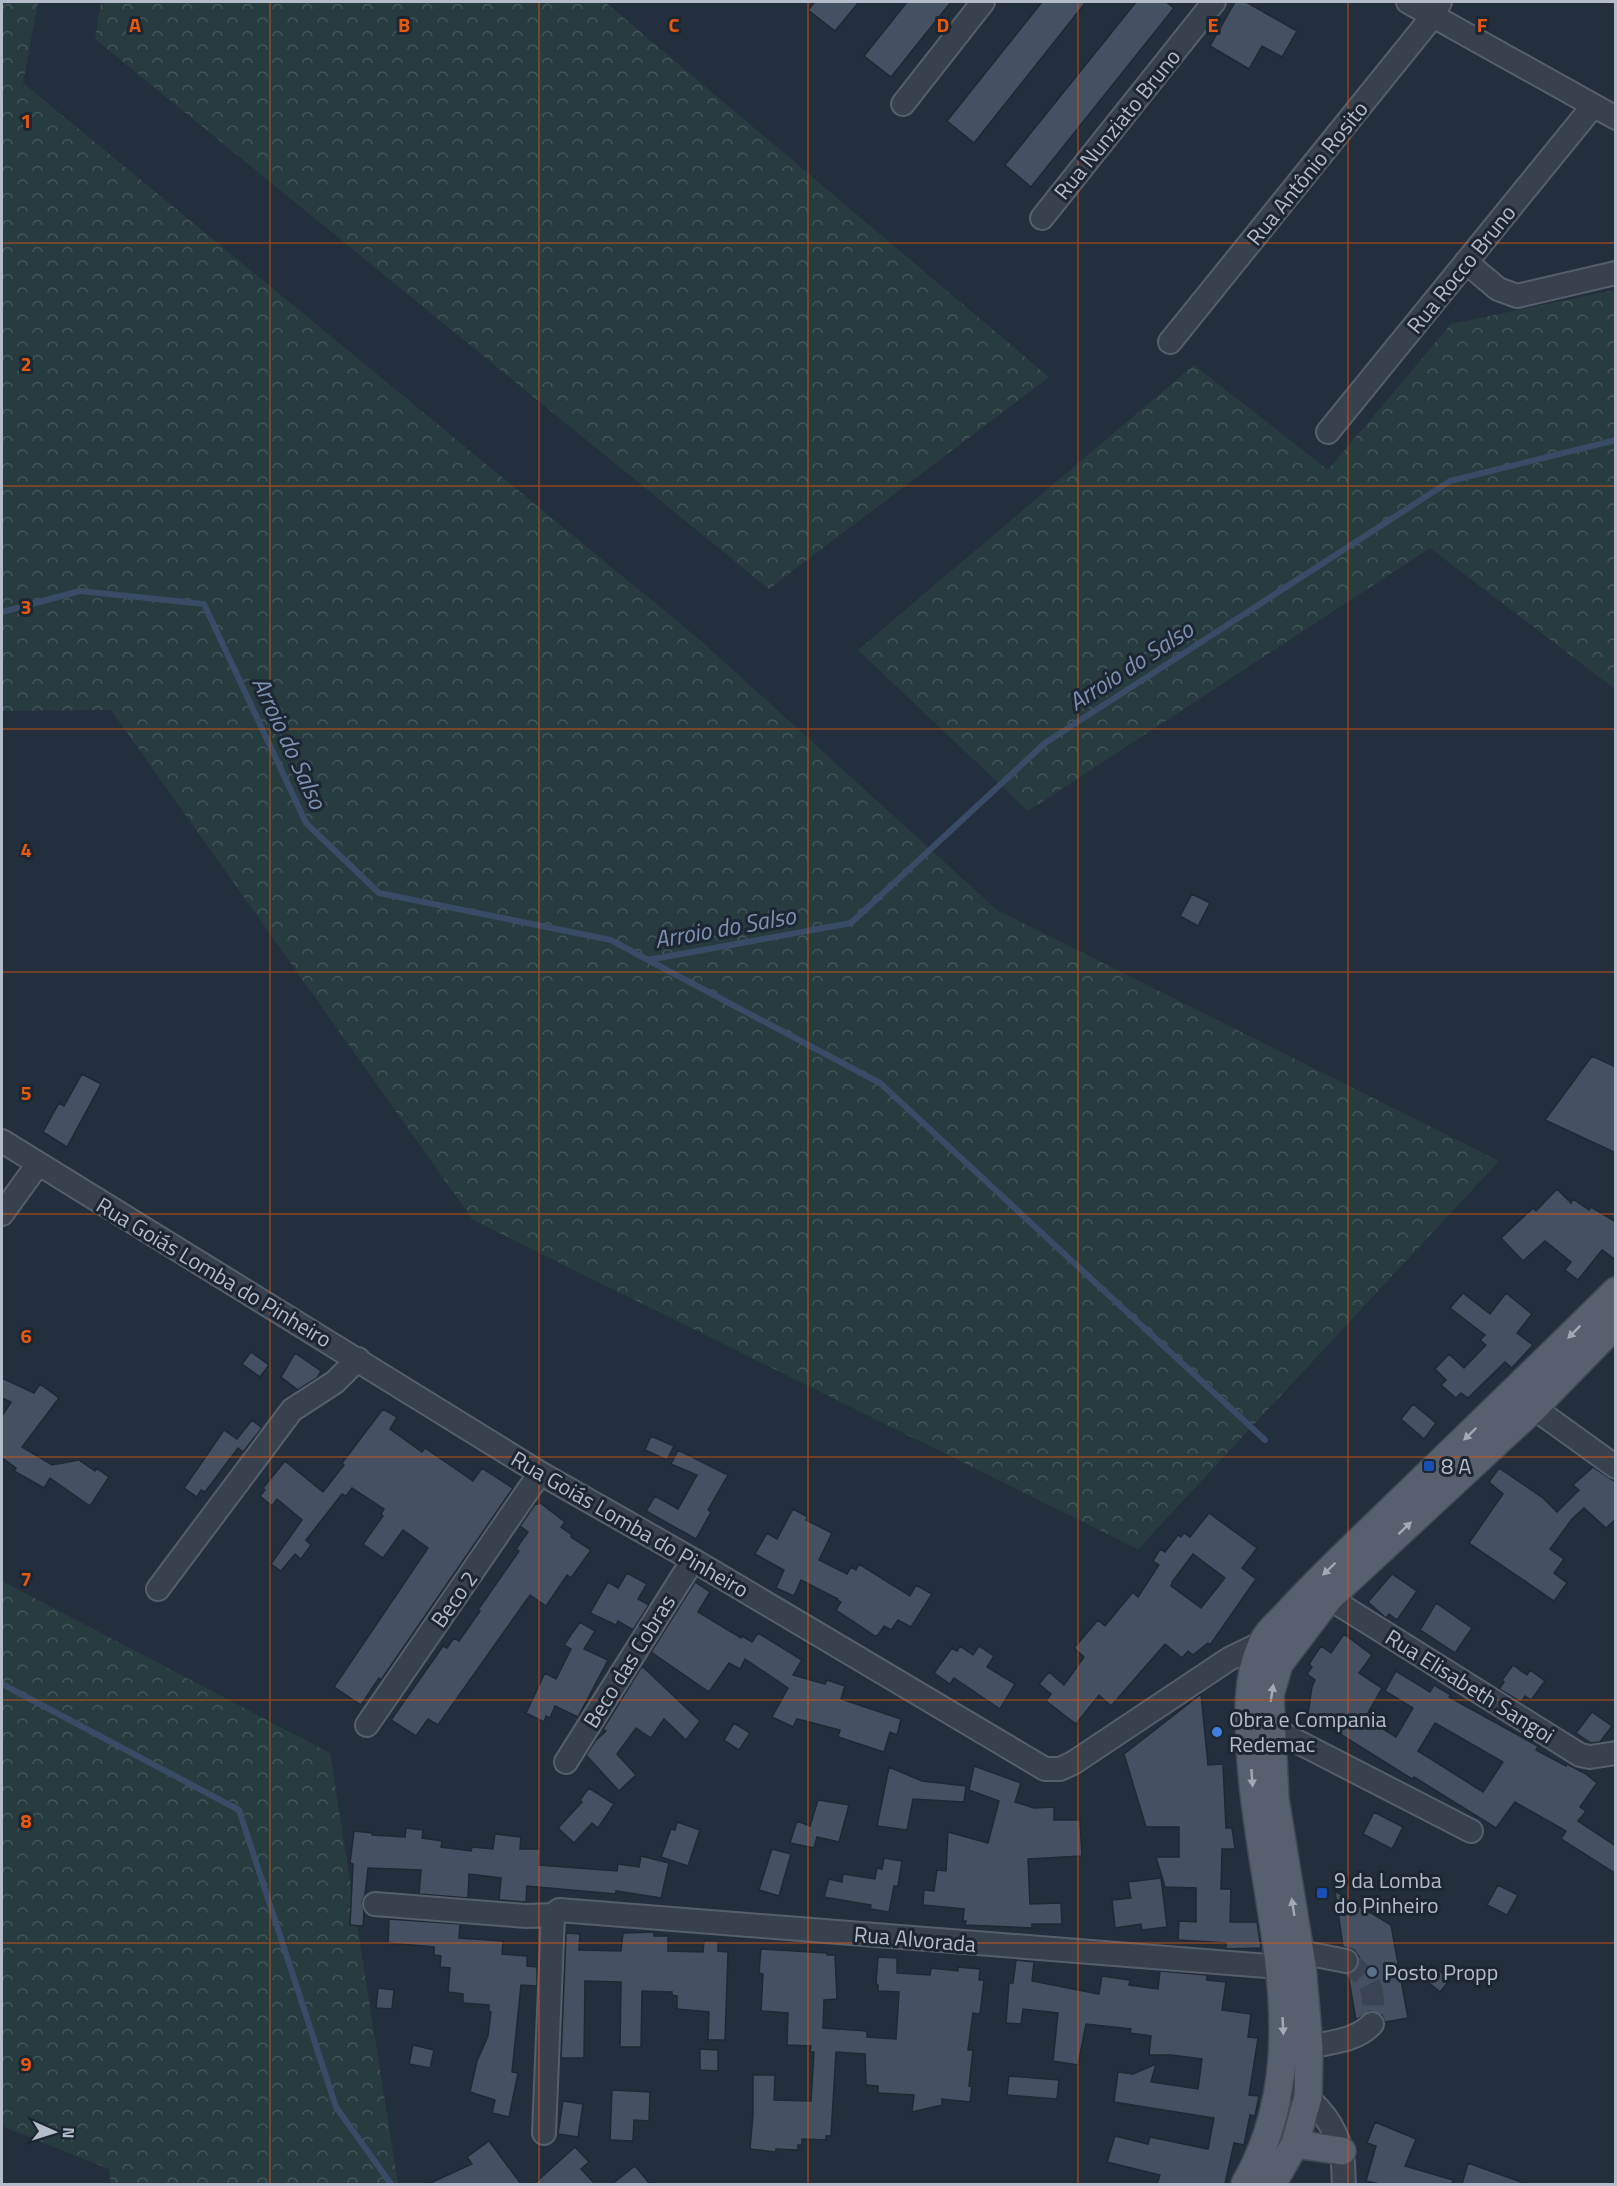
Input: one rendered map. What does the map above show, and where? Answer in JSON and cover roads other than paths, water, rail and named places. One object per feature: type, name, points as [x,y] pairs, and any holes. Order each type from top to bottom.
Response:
[{"type":"main road","points":[[1272,2184],[1295,2144],[1308,2097],[1309,2047],[1254,1804],[1248,1714],[1251,1675],[1262,1643],[1312,1586],[1616,1291]]},
{"type":"main road","points":[[1245,2184],[1254,2170],[1273,2121],[1281,2082],[1290,1960],[1275,1799],[1271,1728],[1270,1695],[1279,1664],[1329,1598],[1534,1408],[1616,1324]]},
{"type":"main road","points":[[1295,2144],[1342,2151]]},
{"type":"street","points":[[903,104],[983,2]]},
{"type":"street","name":"Rua Nunziato Bruno","points":[[1042,218],[1214,2]]},
{"type":"street","points":[[1408,2],[1437,9],[1616,118]]},
{"type":"street","name":"Rua Antônio Rosito","points":[[1170,342],[1437,9]]},
{"type":"street","name":"Rua Rocco Bruno","points":[[1328,432],[1593,106]]},
{"type":"street","points":[[1466,262],[1498,289],[1517,296],[1616,273]]},
{"type":"street","name":"Rua Goiás Lomba do Pinheiro","points":[[2,1141],[540,1473],[693,1560],[1045,1769],[1060,1769],[1073,1763],[1229,1659],[1262,1643]]},
{"type":"street","points":[[2,1214],[38,1164]]},
{"type":"street","points":[[158,1589],[292,1410],[335,1382],[358,1359]]},
{"type":"street","points":[[1534,1408],[1616,1467]]},
{"type":"street","name":"Beco 2","points":[[367,1725],[540,1473]]},
{"type":"street","name":"Beco das Cobras","points":[[566,1762],[693,1560]]},
{"type":"street","name":"Rua Elisabeth Sangoi","points":[[1329,1598],[1580,1755],[1590,1757],[1616,1754]]},
{"type":"street","points":[[1271,1728],[1471,1831]]},
{"type":"street","name":"Rua Alvorada","points":[[375,1904],[526,1917],[553,1915],[559,1910],[1290,1960],[1346,1961]]},
{"type":"street","points":[[544,2133],[553,1915]]},
{"type":"street","points":[[1309,2047],[1347,2039],[1364,2032],[1372,2024]]},
{"type":"street","points":[[1281,2082],[1308,2097],[1323,2113],[1342,2151],[1344,2184]]},
{"type":"waterway","name":"Arroio do Salso","points":[[2,612],[80,591],[204,604],[306,823],[379,893],[611,940],[648,960],[851,923],[1045,743],[1450,481],[1616,440]]},
{"type":"waterway","points":[[648,960],[880,1083],[1265,1440]]},
{"type":"waterway","points":[[2,1684],[239,1810],[336,2107],[391,2184]]},
{"type":"tunnel","points":[[1346,1961],[1362,1975],[1371,1988],[1372,2024]]},
{"type":"place","name":"8 A","points":[[1429,1466]]},
{"type":"place","name":"Obra e Compania Redemac","points":[[1217,1732]]},
{"type":"place","name":"9 da Lomba do Pinheiro","points":[[1322,1893]]},
{"type":"place","name":"Posto Propp","points":[[1372,1972]]}]
